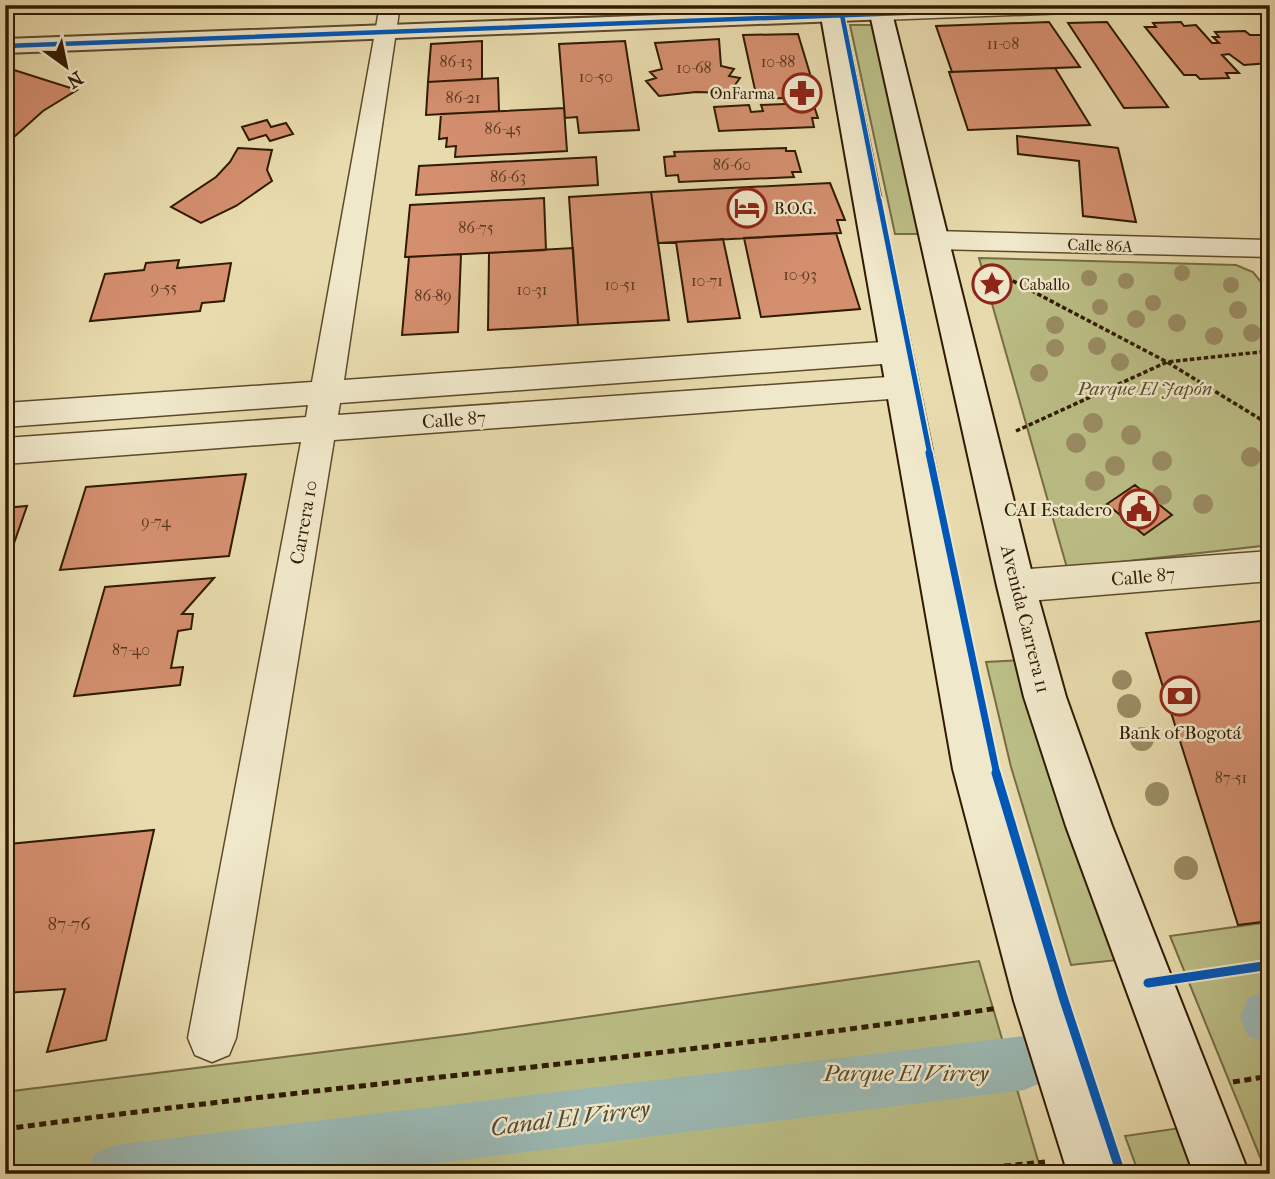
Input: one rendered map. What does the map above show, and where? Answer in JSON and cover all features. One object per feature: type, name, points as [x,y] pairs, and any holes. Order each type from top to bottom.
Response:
[{"type":"main road","points":[[5,30],[698,5]]},
{"type":"main road","points":[[831,10],[975,769],[1028,963],[1096,1174]]},
{"type":"main road","points":[[5,46],[388,18],[880,10]]},
{"type":"main road","name":"Avenida Carrera 11","points":[[880,10],[1016,586],[1045,697],[1067,764],[1222,1174]]},
{"type":"street","points":[[880,10],[1121,5]]},
{"type":"street","name":"Carrera 10","points":[[212,1038],[320,428],[388,18]]},
{"type":"street","name":"Calle 86A","points":[[934,240],[1269,255]]},
{"type":"street","name":"Calle 87","points":[[5,415],[326,392],[899,370]]},
{"type":"street","name":"Calle 87","points":[[5,451],[320,428],[899,370]]},
{"type":"street","name":"Calle 87","points":[[1016,586],[1270,566]]},
{"type":"path","points":[[934,240],[1167,362],[1270,425]]},
{"type":"path","points":[[983,446],[1167,362],[1270,351]]},
{"type":"path","points":[[5,1129],[164,1106],[730,1044],[1013,1006]]},
{"type":"path","points":[[923,1174],[1048,1162]]},
{"type":"green space","points":[[850,25],[872,25],[922,234],[895,234]]},
{"type":"green space","name":"Parque El Japón","points":[[979,258],[1236,265],[1253,272],[1270,293],[1270,545],[1067,568]]},
{"type":"green space","points":[[1021,660],[1118,960],[1071,965],[1011,767],[986,662]]},
{"type":"green space","points":[[1270,922],[1270,1174],[1267,1174],[1170,936]]},
{"type":"green space","name":"Parque El Virrey","points":[[979,961],[1042,1174],[5,1174],[5,1092],[466,1034]]},
{"type":"green space","points":[[1180,1128],[1198,1174],[1139,1174],[1125,1136]]},
{"type":"building","points":[[5,5],[121,5],[5,10]]},
{"type":"building","points":[[1049,22],[1080,67],[952,72],[936,26]]},
{"type":"building","points":[[1107,22],[1168,107],[1124,108],[1068,23]]},
{"type":"building","points":[[1181,22],[1184,26],[1196,25],[1212,43],[1219,43],[1213,37],[1219,37],[1215,32],[1245,31],[1250,35],[1261,35],[1270,44],[1270,63],[1244,65],[1229,54],[1222,55],[1239,73],[1226,73],[1229,78],[1200,79],[1196,75],[1184,75],[1145,27],[1156,27],[1153,23]]},
{"type":"building","points":[[798,34],[817,97],[757,99],[743,35]]},
{"type":"building","points":[[719,39],[721,66],[734,69],[729,76],[740,78],[729,93],[696,92],[659,96],[646,81],[656,78],[650,72],[662,69],[655,43]]},
{"type":"building","points":[[482,41],[482,79],[428,82],[431,44]]},
{"type":"building","points":[[625,41],[639,130],[579,133],[577,117],[565,118],[559,44]]},
{"type":"building","points":[[1055,68],[1090,125],[968,130],[949,72]]},
{"type":"building","points":[[14,70],[77,90],[43,111],[14,137],[5,137],[5,107],[13,98],[5,96],[5,75]]},
{"type":"building","points":[[498,78],[499,111],[426,115],[428,82]]},
{"type":"building","points":[[807,103],[809,109],[815,109],[818,118],[812,118],[814,127],[719,131],[714,107],[749,105],[751,112],[763,111],[761,105]]},
{"type":"building","points":[[564,108],[567,151],[455,157],[456,146],[446,147],[447,138],[439,139],[441,114]]},
{"type":"building","points":[[267,120],[271,127],[286,123],[293,134],[270,141],[266,135],[249,140],[242,127]]},
{"type":"building","points":[[1017,136],[1118,148],[1136,222],[1083,216],[1079,161],[1018,154]]},
{"type":"building","points":[[238,148],[272,150],[267,170],[272,181],[236,206],[201,223],[171,207],[216,177]]},
{"type":"building","points":[[786,148],[786,151],[795,151],[801,172],[792,172],[794,177],[679,182],[678,175],[666,176],[664,157],[675,156],[674,152]]},
{"type":"building","points":[[596,157],[598,185],[416,195],[419,166]]},
{"type":"building","name":"B.O.G.","points":[[830,183],[845,220],[837,220],[841,233],[658,243],[651,192]]},
{"type":"building","points":[[651,192],[669,320],[578,325],[569,197]]},
{"type":"building","points":[[544,198],[546,250],[405,257],[410,205]]},
{"type":"building","points":[[836,233],[860,309],[761,317],[744,238]]},
{"type":"building","points":[[723,239],[740,318],[688,322],[676,242]]},
{"type":"building","points":[[573,248],[578,325],[488,330],[489,253]]},
{"type":"building","points":[[461,254],[458,332],[402,335],[409,257]]},
{"type":"building","points":[[179,260],[177,268],[231,263],[224,301],[202,303],[200,311],[90,321],[105,274],[144,270],[146,263]]},
{"type":"building","points":[[246,474],[229,556],[60,570],[86,487]]},
{"type":"building","name":"CAI Estadero","points":[[1135,485],[1172,515],[1144,535],[1107,504]]},
{"type":"building","points":[[27,506],[13,546],[5,547],[5,508]]},
{"type":"building","points":[[214,578],[182,614],[193,614],[191,629],[178,631],[171,668],[183,667],[180,685],[74,696],[105,587]]},
{"type":"building","points":[[1270,620],[1270,921],[1238,925],[1146,633]]},
{"type":"building","points":[[154,830],[106,1040],[47,1052],[65,989],[5,993],[5,856],[9,844]]},
{"type":"waterway","name":"Canal El Virrey","points":[[115,1174],[1024,1063]]},
{"type":"cycle path","points":[[840,5],[953,572],[997,776],[1063,997],[1121,1174]]},
{"type":"cycle path","points":[[5,46],[1121,5]]},
{"type":"cycle path","points":[[1148,983],[1270,965]]},
{"type":"place","name":"OnFarma","points":[[802,93]]},
{"type":"place","name":"B.O.G.","points":[[747,208]]},
{"type":"place","name":"Caballo","points":[[992,284]]},
{"type":"place","name":"CAI Estadero","points":[[1139,509]]},
{"type":"place","name":"Bank of Bogotá","points":[[1180,696]]}]
